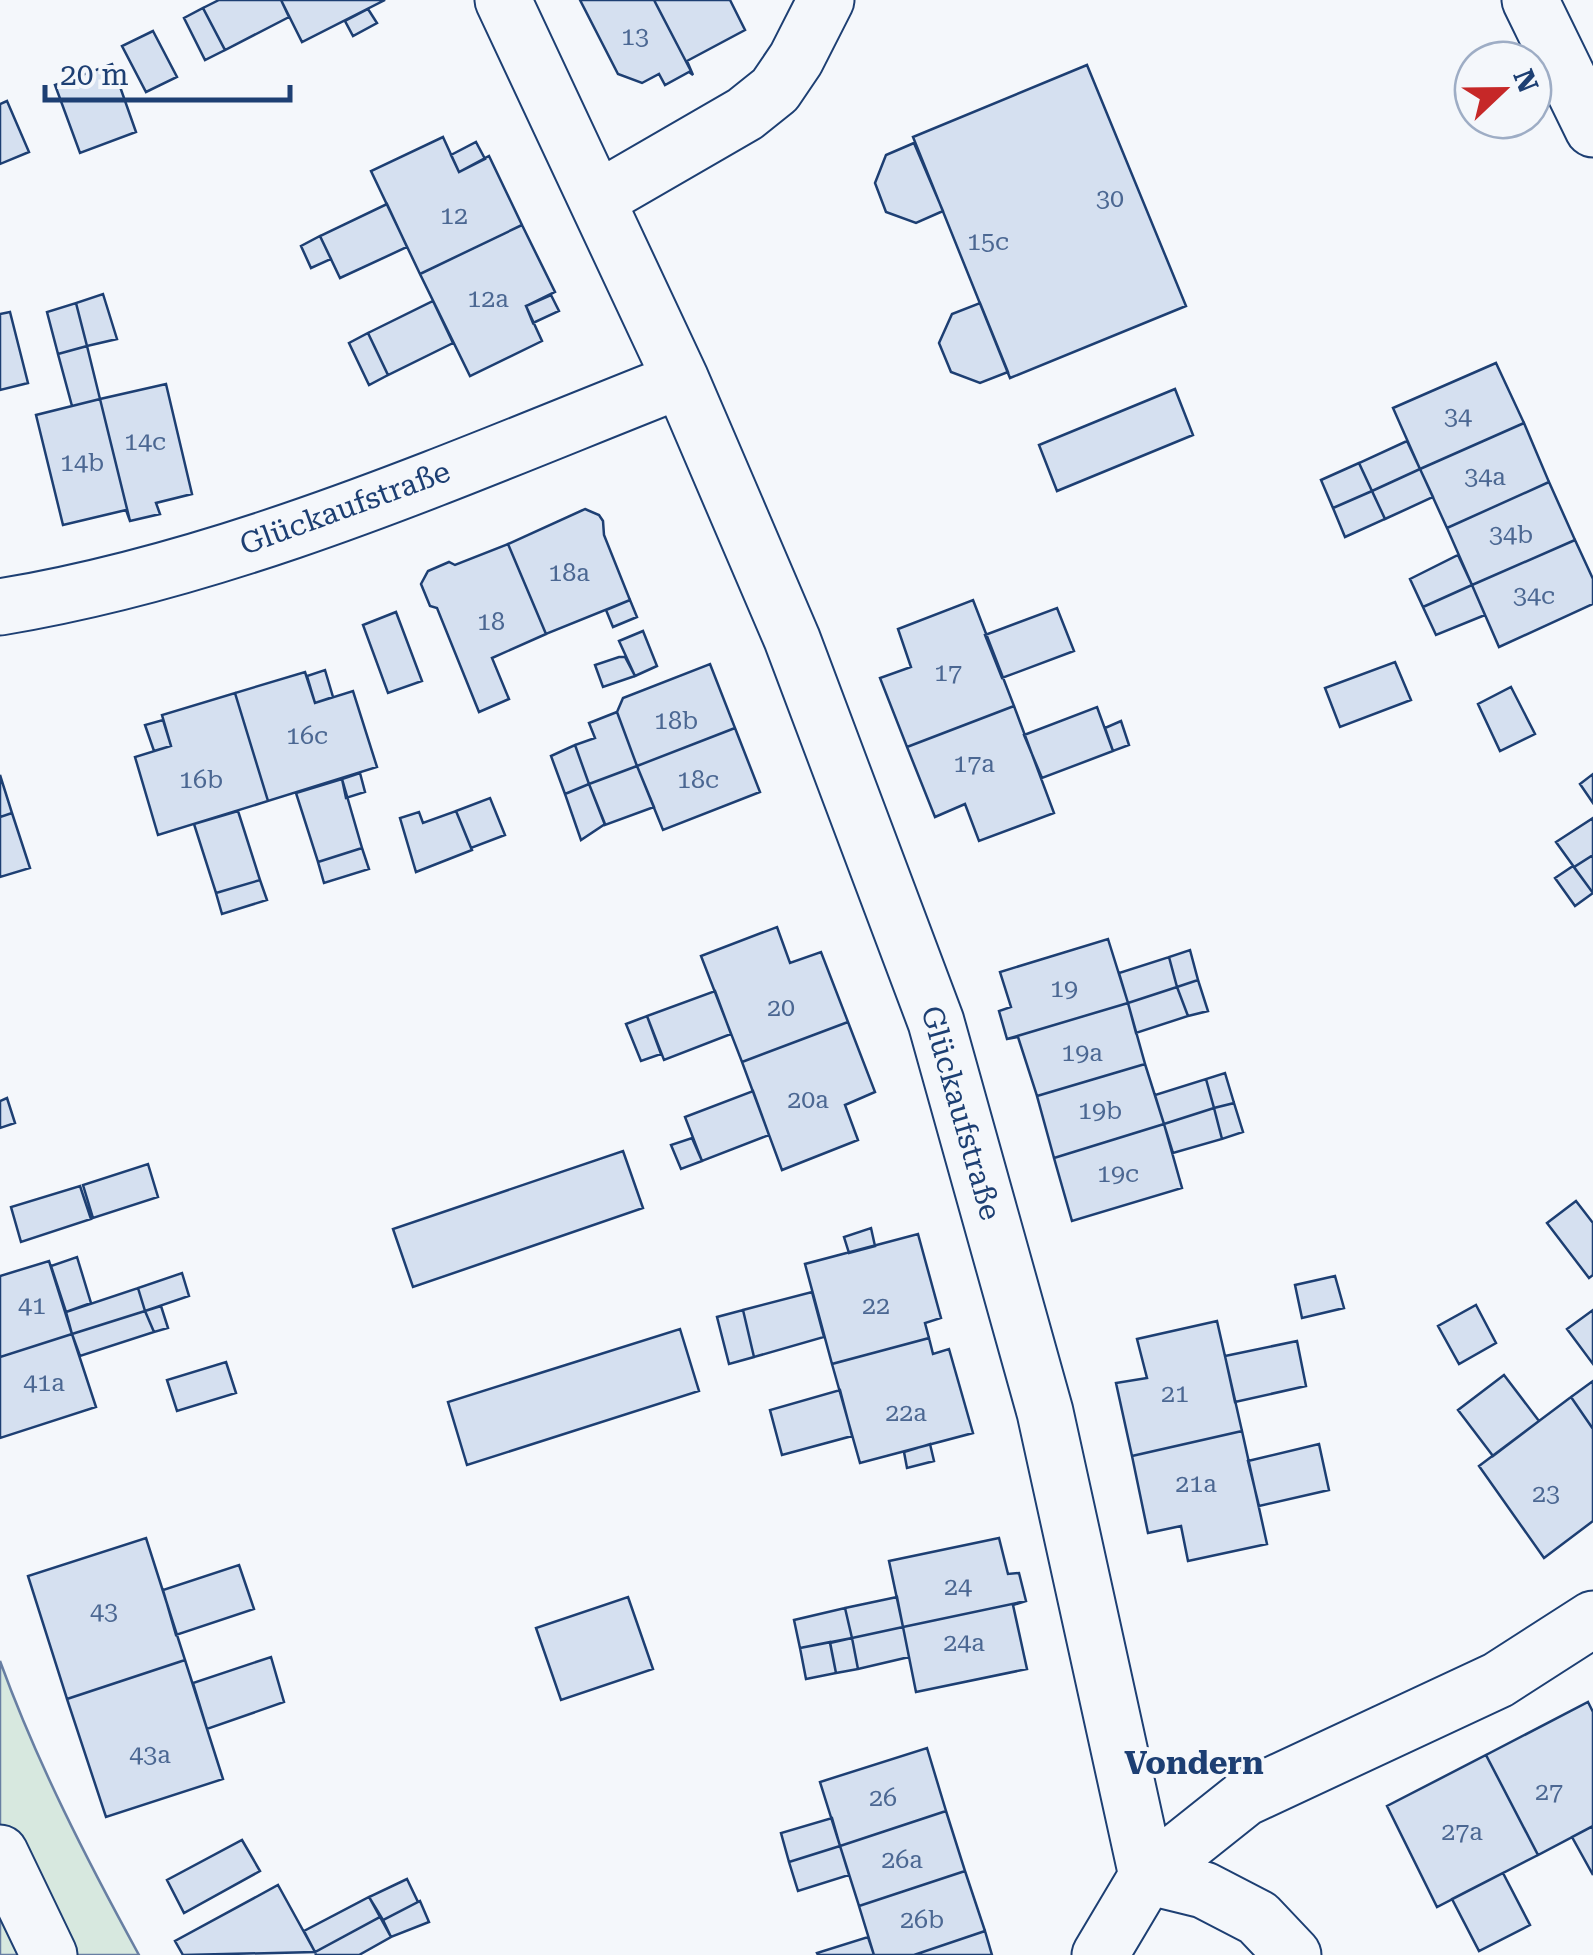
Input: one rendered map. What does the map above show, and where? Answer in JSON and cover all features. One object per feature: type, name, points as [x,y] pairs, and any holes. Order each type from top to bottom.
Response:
[{"type":"street","name":"Glückaufstraße","points":[[502,0],[681,380],[792,639],[936,1022],[1045,1412],[1147,1876]]},
{"type":"street","points":[[598,199],[746,114],[776,90],[826,0]]},
{"type":"street","points":[[1530,0],[1593,129]]},
{"type":"street","name":"Glückaufstraße","points":[[0,607],[141,578],[261,539],[412,486],[681,380]]},
{"type":"street","points":[[1100,1955],[1147,1876],[1245,1798],[1498,1680],[1593,1618]]},
{"type":"street","points":[[0,1853],[49,1955]]},
{"type":"street","points":[[1147,1876],[1204,1890],[1258,1918],[1294,1955]]},
{"type":"shaded area","points":[[0,1661],[64,1811],[139,1955],[0,1955]]},
{"type":"building","points":[[219,0],[281,0],[289,17],[225,50],[203,8]]},
{"type":"building","points":[[281,0],[385,0],[302,42]]},
{"type":"building","points":[[580,0],[654,0],[693,75],[689,72],[665,85],[659,74],[642,83],[618,74]]},
{"type":"building","points":[[654,0],[730,0],[745,30],[687,61],[693,75]]},
{"type":"building","points":[[203,8],[225,50],[205,60],[184,18]]},
{"type":"building","points":[[368,9],[377,23],[353,36],[345,21]]},
{"type":"building","points":[[153,31],[177,77],[146,92],[122,46]]},
{"type":"building","points":[[112,64],[136,132],[80,153],[55,85]]},
{"type":"building","points":[[1087,65],[1186,306],[1010,378],[913,137]]},
{"type":"building","points":[[7,101],[29,152],[0,164],[0,104]]},
{"type":"building","points":[[443,137],[459,172],[489,156],[522,225],[420,274],[371,171]]},
{"type":"building","points":[[476,142],[485,159],[459,172],[451,155]]},
{"type":"building","points":[[914,143],[943,211],[916,223],[886,212],[875,183],[886,155]]},
{"type":"building","points":[[387,204],[407,247],[340,278],[320,236]]},
{"type":"building","points":[[522,225],[555,292],[526,306],[542,341],[470,376],[420,274]]},
{"type":"building","points":[[320,236],[331,259],[311,268],[301,246]]},
{"type":"building","points":[[103,294],[117,339],[87,346],[76,303]]},
{"type":"building","points":[[551,295],[559,311],[533,323],[526,306]]},
{"type":"building","points":[[433,301],[453,343],[388,375],[368,333]]},
{"type":"building","points":[[76,303],[87,346],[58,354],[47,312]]},
{"type":"building","points":[[980,303],[1008,372],[980,383],[951,372],[939,343],[952,314]]},
{"type":"building","points":[[10,312],[28,383],[0,390],[0,314]]},
{"type":"building","points":[[368,333],[388,375],[369,385],[349,343]]},
{"type":"building","points":[[87,346],[100,399],[72,406],[58,354]]},
{"type":"building","points":[[1496,363],[1524,423],[1420,469],[1393,408]]},
{"type":"building","points":[[166,384],[192,494],[156,503],[160,514],[130,521],[100,399]]},
{"type":"building","points":[[1175,389],[1193,435],[1057,491],[1039,445]]},
{"type":"building","points":[[100,399],[130,521],[126,510],[63,525],[36,415]]},
{"type":"building","points":[[1524,423],[1549,482],[1447,528],[1420,469]]},
{"type":"building","points":[[1407,441],[1420,469],[1372,491],[1359,463]]},
{"type":"building","points":[[1359,463],[1372,491],[1333,508],[1321,480]]},
{"type":"building","points":[[1420,469],[1433,497],[1385,519],[1372,491]]},
{"type":"building","points":[[1549,482],[1575,540],[1472,585],[1447,528]]},
{"type":"building","points":[[1372,491],[1385,519],[1345,537],[1333,508]]},
{"type":"building","points":[[585,509],[603,521],[604,535],[630,600],[546,634],[508,544]]},
{"type":"building","points":[[1575,540],[1593,579],[1593,604],[1499,647],[1472,585]]},
{"type":"building","points":[[508,544],[546,634],[492,658],[509,699],[479,712],[437,608],[430,606],[421,584],[428,571]]},
{"type":"building","points":[[1458,555],[1472,585],[1423,607],[1410,579]]},
{"type":"building","points":[[1472,585],[1485,615],[1436,635],[1423,607]]},
{"type":"building","points":[[630,600],[637,617],[613,627],[606,610]]},
{"type":"building","points":[[973,600],[1014,706],[907,747],[880,678],[911,667],[898,629]]},
{"type":"building","points":[[1057,608],[1074,651],[1002,678],[985,635]]},
{"type":"building","points":[[396,612],[422,681],[388,693],[363,625]]},
{"type":"building","points":[[643,631],[657,666],[635,676],[619,641]]},
{"type":"building","points":[[625,657],[635,676],[603,687],[595,665]]},
{"type":"building","points":[[1395,662],[1411,700],[1340,727],[1325,688]]},
{"type":"building","points":[[710,664],[735,728],[637,766],[617,712],[623,698]]},
{"type":"building","points":[[325,670],[333,697],[315,703],[307,676]]},
{"type":"building","points":[[305,672],[315,703],[353,691],[377,767],[268,801],[235,693]]},
{"type":"building","points":[[1511,687],[1535,734],[1500,751],[1478,704]]},
{"type":"building","points":[[235,693],[268,801],[158,835],[135,757],[171,746],[162,715]]},
{"type":"building","points":[[1014,706],[1054,813],[979,841],[965,804],[935,817],[907,747]]},
{"type":"building","points":[[1097,707],[1113,751],[1042,778],[1024,735]]},
{"type":"building","points":[[617,712],[637,766],[589,784],[575,745],[595,738],[589,723]]},
{"type":"building","points":[[163,720],[171,746],[154,751],[145,725]]},
{"type":"building","points":[[1121,721],[1129,745],[1113,751],[1105,728]]},
{"type":"building","points":[[735,728],[760,792],[663,830],[637,766]]},
{"type":"building","points":[[575,745],[589,784],[565,794],[551,756]]},
{"type":"building","points":[[637,766],[654,807],[605,825],[589,784]]},
{"type":"building","points":[[360,773],[365,792],[346,798],[342,779]]},
{"type":"building","points":[[1593,774],[1593,803],[1580,784]]},
{"type":"building","points":[[0,775],[12,813],[0,817]]},
{"type":"building","points":[[342,779],[362,848],[318,862],[296,793]]},
{"type":"building","points":[[589,784],[605,824],[581,840],[565,794]]},
{"type":"building","points":[[490,798],[505,835],[471,848],[456,811]]},
{"type":"building","points":[[238,811],[260,880],[216,893],[194,824]]},
{"type":"building","points":[[456,811],[472,850],[416,872],[400,818],[419,812],[423,823]]},
{"type":"building","points":[[12,813],[30,868],[0,877],[0,817]]},
{"type":"building","points":[[1593,818],[1593,855],[1574,867],[1556,842]]},
{"type":"building","points":[[362,848],[369,869],[324,883],[318,862]]},
{"type":"building","points":[[1593,855],[1593,893],[1574,867]]},
{"type":"building","points":[[1573,866],[1593,893],[1575,906],[1555,878]]},
{"type":"building","points":[[260,880],[267,900],[222,914],[216,893]]},
{"type":"building","points":[[777,927],[790,963],[821,952],[848,1022],[742,1062],[701,956]]},
{"type":"building","points":[[1108,939],[1128,1003],[1007,1039],[999,1011],[1011,1007],[1000,972]]},
{"type":"building","points":[[1190,950],[1198,980],[1177,987],[1169,957]]},
{"type":"building","points":[[1169,957],[1177,987],[1128,1003],[1119,973]]},
{"type":"building","points":[[1198,980],[1208,1011],[1188,1016],[1177,987]]},
{"type":"building","points":[[1177,987],[1188,1016],[1136,1033],[1128,1003]]},
{"type":"building","points":[[715,991],[731,1034],[664,1060],[647,1016]]},
{"type":"building","points":[[1128,1003],[1145,1064],[1037,1096],[1018,1037],[1007,1039]]},
{"type":"building","points":[[647,1016],[661,1054],[641,1061],[626,1024]]},
{"type":"building","points":[[848,1022],[875,1092],[845,1105],[858,1140],[782,1170],[742,1062]]},
{"type":"building","points":[[1145,1064],[1164,1124],[1054,1158],[1037,1096]]},
{"type":"building","points":[[1225,1073],[1234,1103],[1214,1108],[1206,1079]]},
{"type":"building","points":[[1206,1079],[1214,1108],[1164,1124],[1155,1095]]},
{"type":"building","points":[[753,1091],[769,1135],[702,1161],[685,1117]]},
{"type":"building","points":[[7,1098],[15,1123],[0,1128],[0,1101]]},
{"type":"building","points":[[1234,1103],[1243,1132],[1222,1139],[1214,1108]]},
{"type":"building","points":[[1214,1108],[1222,1139],[1173,1153],[1164,1124]]},
{"type":"building","points":[[1164,1124],[1182,1188],[1072,1221],[1054,1158]]},
{"type":"building","points":[[692,1138],[702,1161],[681,1169],[671,1145]]},
{"type":"building","points":[[623,1151],[643,1208],[413,1287],[393,1229]]},
{"type":"building","points":[[148,1164],[158,1197],[93,1218],[83,1185]]},
{"type":"building","points":[[80,1186],[91,1219],[21,1242],[11,1207]]},
{"type":"building","points":[[1576,1201],[1593,1223],[1593,1275],[1589,1278],[1547,1223]]},
{"type":"building","points":[[871,1228],[875,1246],[849,1253],[844,1237]]},
{"type":"building","points":[[918,1234],[941,1318],[925,1323],[929,1338],[832,1364],[805,1264]]},
{"type":"building","points":[[77,1257],[91,1303],[66,1312],[51,1266]]},
{"type":"building","points":[[49,1261],[72,1334],[0,1357],[0,1276]]},
{"type":"building","points":[[182,1273],[189,1296],[145,1311],[138,1288]]},
{"type":"building","points":[[1335,1276],[1344,1308],[1302,1318],[1295,1285]]},
{"type":"building","points":[[138,1288],[145,1311],[72,1334],[66,1312]]},
{"type":"building","points":[[812,1292],[824,1337],[754,1357],[743,1310]]},
{"type":"building","points":[[1476,1305],[1496,1343],[1459,1364],[1438,1326]]},
{"type":"building","points":[[161,1306],[168,1328],[154,1332],[145,1311]]},
{"type":"building","points":[[743,1310],[754,1357],[729,1364],[717,1317]]},
{"type":"building","points":[[1593,1310],[1593,1364],[1567,1329]]},
{"type":"building","points":[[145,1311],[154,1332],[80,1356],[72,1334]]},
{"type":"building","points":[[1217,1321],[1242,1431],[1132,1456],[1116,1383],[1147,1378],[1137,1339]]},
{"type":"building","points":[[680,1329],[699,1391],[467,1465],[448,1402]]},
{"type":"building","points":[[72,1334],[96,1407],[0,1438],[0,1357]]},
{"type":"building","points":[[929,1338],[933,1354],[949,1349],[973,1433],[860,1463],[832,1364]]},
{"type":"building","points":[[1297,1341],[1306,1386],[1235,1402],[1225,1356]]},
{"type":"building","points":[[226,1362],[236,1393],[177,1411],[167,1380]]},
{"type":"building","points":[[1504,1375],[1539,1421],[1493,1456],[1458,1410]]},
{"type":"building","points":[[1593,1381],[1593,1429],[1571,1397]]},
{"type":"building","points":[[840,1390],[852,1436],[782,1455],[770,1410]]},
{"type":"building","points":[[1571,1397],[1593,1429],[1593,1521],[1544,1558],[1479,1466]]},
{"type":"building","points":[[1242,1431],[1267,1544],[1188,1561],[1181,1526],[1148,1533],[1132,1456]]},
{"type":"building","points":[[930,1444],[934,1461],[907,1468],[904,1452]]},
{"type":"building","points":[[1319,1444],[1329,1490],[1259,1506],[1248,1461]]},
{"type":"building","points":[[146,1538],[185,1660],[67,1699],[28,1576]]},
{"type":"building","points":[[999,1538],[1008,1574],[1019,1573],[1026,1601],[903,1627],[889,1561]]},
{"type":"building","points":[[239,1565],[254,1609],[176,1635],[163,1590]]},
{"type":"building","points":[[628,1597],[653,1669],[561,1700],[536,1628]]},
{"type":"building","points":[[897,1597],[903,1627],[852,1638],[845,1608]]},
{"type":"building","points":[[1026,1601],[1013,1605],[1027,1669],[916,1692],[903,1627]]},
{"type":"building","points":[[845,1608],[852,1638],[800,1648],[794,1620]]},
{"type":"building","points":[[903,1627],[909,1657],[858,1669],[852,1638]]},
{"type":"building","points":[[852,1638],[858,1669],[836,1673],[830,1643]]},
{"type":"building","points":[[830,1642],[836,1673],[806,1679],[800,1648]]},
{"type":"building","points":[[271,1657],[284,1702],[207,1729],[193,1683]]},
{"type":"building","points":[[185,1660],[223,1779],[106,1817],[67,1699]]},
{"type":"building","points":[[1588,1702],[1593,1712],[1593,1826],[1538,1855],[1486,1755]]},
{"type":"building","points":[[927,1748],[946,1811],[840,1846],[820,1782]]},
{"type":"building","points":[[1486,1755],[1538,1855],[1437,1907],[1387,1806]]},
{"type":"building","points":[[946,1811],[965,1871],[859,1906],[840,1846]]},
{"type":"building","points":[[832,1818],[840,1846],[789,1862],[781,1833]]},
{"type":"building","points":[[1593,1826],[1593,1875],[1572,1837]]},
{"type":"building","points":[[242,1840],[260,1871],[184,1913],[167,1880]]},
{"type":"building","points":[[840,1846],[849,1875],[798,1891],[789,1862]]},
{"type":"building","points":[[965,1871],[985,1931],[914,1955],[874,1955],[859,1906]]},
{"type":"building","points":[[1503,1873],[1530,1925],[1479,1951],[1452,1899]]},
{"type":"building","points":[[407,1879],[418,1902],[383,1920],[369,1897]]},
{"type":"building","points":[[278,1885],[315,1952],[183,1955],[175,1941]]},
{"type":"building","points":[[369,1897],[380,1917],[315,1952],[304,1931]]},
{"type":"building","points":[[420,1901],[429,1922],[391,1937],[383,1920]]},
{"type":"building","points":[[380,1917],[391,1937],[359,1955],[316,1955],[315,1952]]},
{"type":"building","points":[[985,1931],[992,1955],[914,1955]]},
{"type":"building","points":[[868,1937],[874,1955],[817,1953]]},
{"type":"district","name":"Vondern","points":[[1194,1763]]}]
